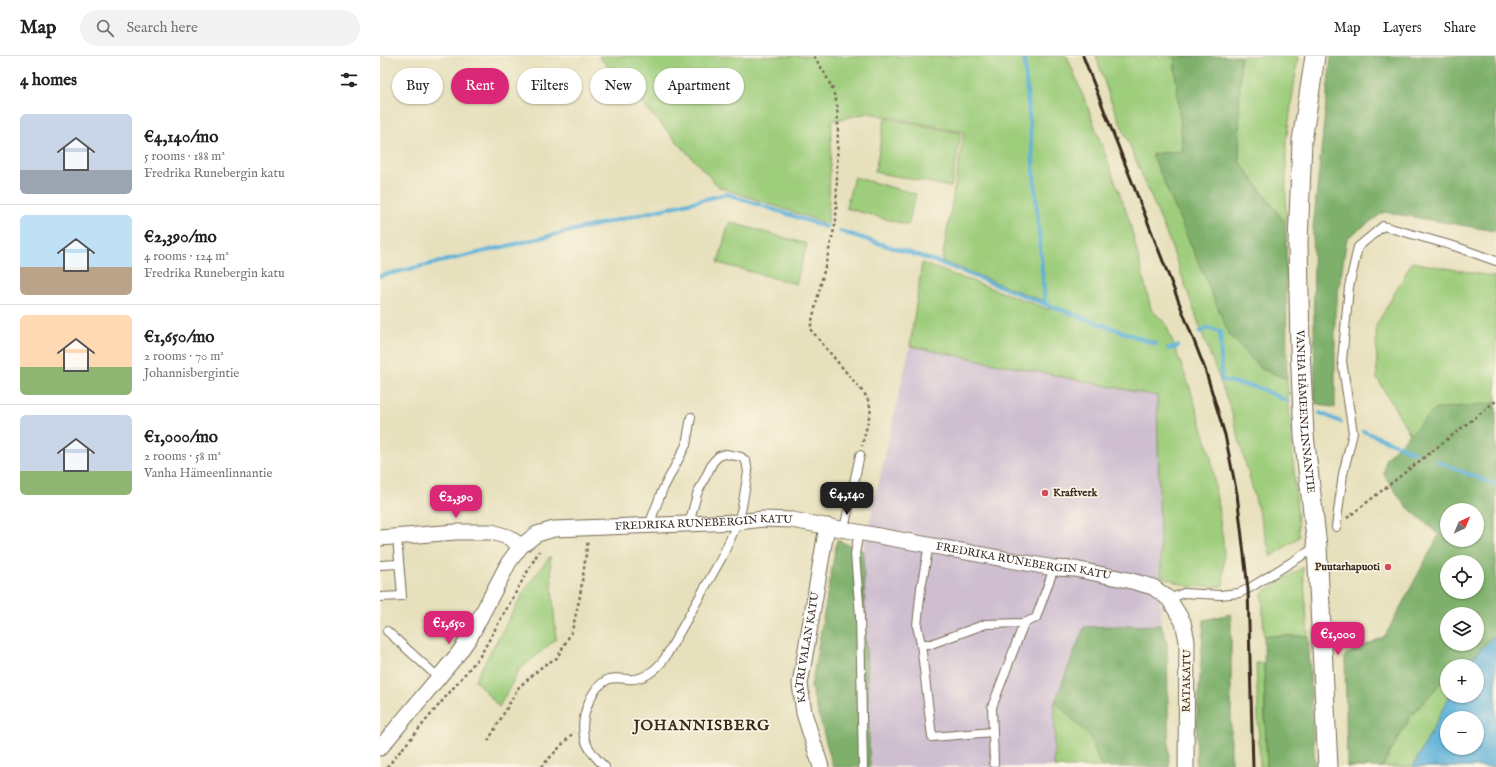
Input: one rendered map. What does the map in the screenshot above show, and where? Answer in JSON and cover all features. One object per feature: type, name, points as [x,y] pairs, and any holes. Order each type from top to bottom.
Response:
[{"type":"street","name":"VANHA HÄMEENLINNANTIE","points":[[1314,56],[1302,140],[1298,243],[1300,348],[1304,435],[1317,546],[1328,767]]},
{"type":"street","name":"FREDRIKA RUNEBERGIN KATU","points":[[380,748],[439,678],[470,637],[509,562],[521,546],[537,534],[554,529],[738,522],[763,519],[792,520],[1054,568],[1075,569],[1134,581],[1153,587],[1169,599]]},
{"type":"street","name":"KATRI VALAN KATU","points":[[821,767],[804,712],[800,684],[827,526]]},
{"type":"street","points":[[380,538],[456,532],[492,532],[508,537],[521,546]]},
{"type":"street","name":"RATAKATU","points":[[1169,599],[1183,622],[1187,641],[1186,767]]},
{"type":"lane","points":[[1336,527],[1343,474],[1353,433],[1342,361],[1349,287],[1358,246],[1383,226],[1457,247],[1496,262]]},
{"type":"lane","points":[[649,525],[662,491],[686,445],[691,417]]},
{"type":"lane","points":[[605,767],[590,750],[583,732],[583,723],[591,698],[595,691],[609,679],[617,678],[628,680],[640,678],[648,675],[659,666],[721,559],[738,522],[748,472],[746,461],[742,457],[726,454],[719,456],[712,462],[698,494],[689,524]]},
{"type":"lane","points":[[844,529],[860,455]]},
{"type":"lane","points":[[859,532],[854,554],[860,616],[863,767]]},
{"type":"lane","points":[[380,597],[402,596],[398,536]]},
{"type":"lane","points":[[929,545],[921,588],[917,626],[921,644],[932,737],[993,732]]},
{"type":"lane","points":[[1169,599],[1184,593],[1220,595],[1239,593],[1248,589],[1317,546]]},
{"type":"lane","points":[[380,565],[400,564]]},
{"type":"lane","points":[[921,644],[931,644],[986,624],[1024,623],[1036,618],[1054,568]]},
{"type":"lane","points":[[994,763],[992,707],[1024,623]]},
{"type":"lane","points":[[387,631],[439,678]]},
{"type":"path","points":[[814,56],[825,74],[837,104],[838,139],[836,221],[810,329],[867,397],[871,409],[860,455]]},
{"type":"path","points":[[1336,527],[1496,401]]},
{"type":"path","points":[[488,741],[519,687],[544,665],[557,658],[572,632],[580,596],[590,527]]},
{"type":"path","points":[[387,767],[480,656],[540,549]]},
{"type":"path","points":[[542,767],[583,723]]},
{"type":"shaded area","points":[[910,346],[1157,396],[1161,625],[1084,627],[1055,702],[1054,767],[871,767],[863,551]]},
{"type":"green space","points":[[598,56],[1067,56],[1129,219],[1151,309],[1166,324],[1191,391],[1211,457],[1224,549],[1223,586],[1189,587],[1161,576],[1157,396],[910,346],[922,263],[1051,310],[1041,300],[942,261],[964,132],[868,113],[832,121],[828,224],[719,187],[642,104],[646,104],[646,68],[609,68]]},
{"type":"green space","points":[[1096,56],[1174,56],[1183,151],[1152,154],[1260,368],[1287,379],[1299,537],[1271,557],[1231,410],[1169,240],[1109,96]]},
{"type":"green space","points":[[1174,56],[1240,56],[1239,161],[1286,224],[1287,379],[1260,368],[1229,334],[1152,154],[1183,151]]},
{"type":"green space","points":[[1240,56],[1298,56],[1286,142],[1286,224],[1239,161]]},
{"type":"green space","points":[[1331,56],[1496,56],[1496,231],[1384,212],[1347,238],[1335,312],[1335,408],[1315,403],[1313,228]]},
{"type":"green space","points":[[885,118],[961,133],[951,187],[875,172]]},
{"type":"green space","points":[[854,177],[916,194],[908,225],[846,208]]},
{"type":"green space","points":[[729,222],[807,244],[796,284],[718,263]]},
{"type":"green space","points":[[1412,262],[1496,277],[1496,403],[1436,409],[1410,434],[1377,378],[1376,326]]},
{"type":"green space","points":[[1496,403],[1496,633],[1484,646],[1484,607],[1440,607],[1440,651],[1479,651],[1473,658],[1464,657],[1462,659],[1440,659],[1440,684],[1411,716],[1382,767],[1347,767],[1345,655],[1385,636],[1439,535],[1404,504],[1384,475],[1386,458],[1435,409]]},
{"type":"green space","points":[[837,540],[863,551],[870,767],[833,767],[811,687]]},
{"type":"green space","points":[[550,556],[556,639],[519,670],[499,707],[475,680],[526,588]]},
{"type":"green space","points":[[1303,567],[1308,636],[1264,636],[1262,593]]},
{"type":"green space","points":[[1231,614],[1231,767],[1196,767],[1197,715],[1204,620]]},
{"type":"green space","points":[[1161,625],[1167,641],[1169,767],[1101,767],[1090,737],[1055,702],[1084,627]]},
{"type":"green space","points":[[1264,636],[1308,636],[1315,767],[1267,767]]},
{"type":"green space","points":[[1256,663],[1264,663],[1267,767],[1260,767]]},
{"type":"green space","points":[[1440,683],[1440,703],[1446,703],[1442,711],[1440,711],[1440,715],[1413,767],[1382,767],[1411,716]]},
{"type":"green space","points":[[1055,702],[1090,737],[1101,767],[1054,767]]},
{"type":"water","points":[[1496,633],[1496,767],[1413,767],[1440,715],[1440,755],[1484,755],[1484,711],[1442,711],[1446,703],[1484,703],[1484,659],[1462,659],[1464,657],[1473,658],[1479,651],[1484,651],[1484,646]]},
{"type":"waterway","points":[[1024,56],[1045,304]]},
{"type":"waterway","points":[[380,276],[727,194],[826,227]]},
{"type":"waterway","points":[[840,231],[938,262],[1045,304],[1156,344]]},
{"type":"waterway","points":[[1200,332],[1207,328],[1220,331],[1222,380],[1259,388],[1287,401]]},
{"type":"waterway","points":[[1168,348],[1172,349],[1178,346]]},
{"type":"waterway","points":[[1320,413],[1341,422]]},
{"type":"waterway","points":[[1363,431],[1414,452]]},
{"type":"waterway","points":[[1438,462],[1496,485]]},
{"type":"railway","points":[[1083,56],[1205,369],[1225,435],[1237,494],[1248,589],[1253,767]]},
{"type":"place","name":"Kraftverk","points":[[1045,493]]},
{"type":"place","name":"Puutarhapuoti","points":[[1388,567]]},
{"type":"district","name":"JOHANNISBERG","points":[[702,725]]}]
